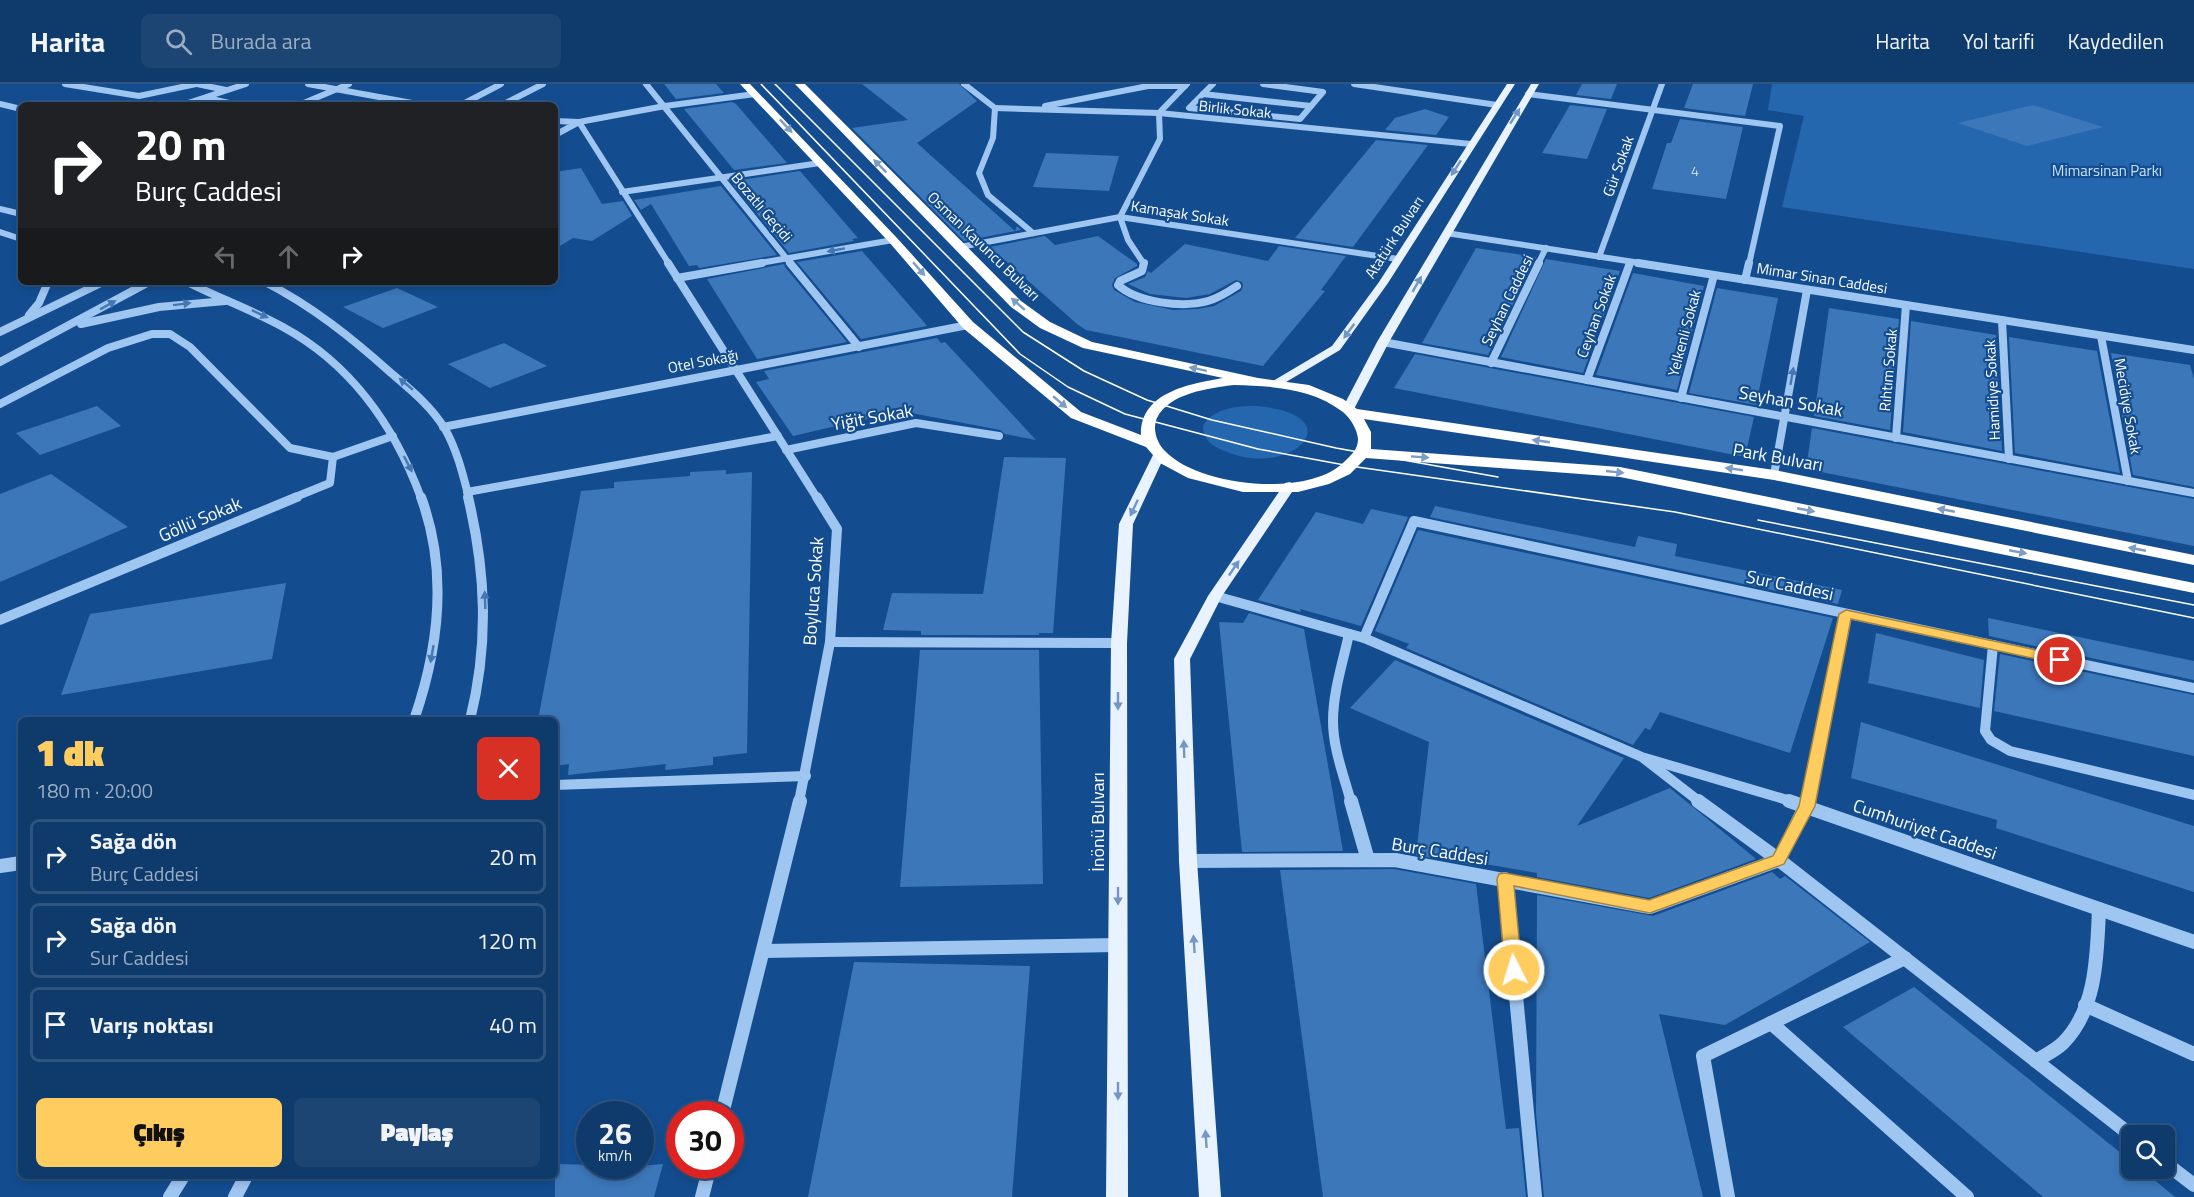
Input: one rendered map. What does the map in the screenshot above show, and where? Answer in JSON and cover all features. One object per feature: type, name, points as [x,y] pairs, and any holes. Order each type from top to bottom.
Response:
[{"type":"highway","points":[[745,84],[893,240],[968,325],[1076,415],[1155,449],[1172,465],[1209,481],[1256,488],[1290,486],[1324,480],[1354,463],[1362,453],[1366,441],[1364,430],[1350,411],[1317,392],[1277,383],[1224,382],[1194,388],[1164,402],[1154,411],[1148,422],[1147,432],[1155,449]]},
{"type":"highway","name":"Osman Kavuncu Bulvarı","points":[[800,84],[1016,304],[1045,325],[1088,345],[1256,381]]},
{"type":"highway","name":"Park Bulvarı","points":[[1350,411],[1774,475],[2194,560]]},
{"type":"highway","points":[[1362,453],[1620,472],[2194,588]]},
{"type":"main road","name":"Atatürk Bulvarı","points":[[1277,383],[1336,348],[1398,259],[1511,84]]},
{"type":"main road","points":[[1350,411],[1383,342],[1535,84]]},
{"type":"main road","name":"İnönü Bulvarı","points":[[1117,1197],[1119,643],[1126,524],[1155,449]]},
{"type":"main road","points":[[1210,1197],[1188,861],[1182,658],[1215,596],[1290,486]]},
{"type":"street","points":[[65,84],[91,90],[140,96],[196,84],[226,90]]},
{"type":"street","points":[[192,102],[246,84]]},
{"type":"street","points":[[308,84],[405,102]]},
{"type":"street","points":[[306,102],[349,84]]},
{"type":"street","points":[[467,102],[501,84]]},
{"type":"street","points":[[508,102],[543,84]]},
{"type":"street","name":"Bozatlı Geçidi","points":[[646,84],[859,347]]},
{"type":"street","points":[[964,84],[995,108],[993,138],[979,173],[988,195],[1033,233]]},
{"type":"street","points":[[1213,84],[1189,108],[1300,119],[1323,92],[1263,84]]},
{"type":"street","points":[[1354,84],[1497,105]]},
{"type":"street","name":"Gür Sokak","points":[[1599,257],[1662,84]]},
{"type":"street","points":[[1036,109],[1064,101],[1148,86],[1186,85]]},
{"type":"street","points":[[1186,85],[1159,113],[1160,139],[1120,217],[1128,240],[1144,264],[1142,271],[1119,281],[1118,285],[1126,292],[1175,303],[1194,304],[1212,300],[1237,286]]},
{"type":"street","points":[[558,121],[579,122],[665,106],[755,94]]},
{"type":"street","points":[[1203,94],[1311,106]]},
{"type":"street","points":[[1528,94],[1780,126],[1744,279]]},
{"type":"street","points":[[205,98],[224,102]]},
{"type":"street","points":[[0,104],[18,108]]},
{"type":"street","name":"Birlik Sokak","points":[[995,108],[1159,113],[1471,144]]},
{"type":"street","points":[[558,133],[579,122]]},
{"type":"street","name":"Boyluca Sokak","points":[[579,122],[837,529],[830,642],[806,776],[726,1101]]},
{"type":"street","points":[[622,192],[820,163]]},
{"type":"street","name":"Kamaşak Sokak","points":[[960,246],[1120,217],[1398,259]]},
{"type":"street","points":[[0,232],[18,238]]},
{"type":"street","name":"Mimar Sinan Caddesi","points":[[1446,233],[2194,351]]},
{"type":"street","points":[[677,278],[893,240]]},
{"type":"street","name":"Seyhan Caddesi","points":[[1491,363],[1546,248]]},
{"type":"street","name":"Ceyhan Sokak","points":[[1587,380],[1630,262]]},
{"type":"street","name":"Yelkenli Sokak","points":[[1681,398],[1714,275]]},
{"type":"street","points":[[26,318],[39,303],[47,285]]},
{"type":"street","points":[[0,332],[97,285]]},
{"type":"street","points":[[0,362],[144,285]]},
{"type":"street","points":[[194,285],[288,329],[329,358],[363,392],[393,436],[416,481],[427,517],[438,589],[437,624],[431,662],[415,717]]},
{"type":"street","points":[[270,285],[320,314],[355,340],[412,389],[443,427],[458,456],[480,546],[486,615],[484,654],[471,717]]},
{"type":"street","points":[[1774,475],[1807,290]]},
{"type":"street","points":[[63,330],[135,311],[229,300]]},
{"type":"street","name":"Rıhtım Sokak","points":[[1896,438],[1906,305]]},
{"type":"street","name":"Hamidiye Sokak","points":[[2002,320],[2009,459]]},
{"type":"street","name":"Otel Sokağı","points":[[443,427],[735,368],[859,347],[968,325]]},
{"type":"street","points":[[0,404],[122,341],[150,333],[173,334],[190,347],[290,448],[333,457],[393,436]]},
{"type":"street","name":"Mecidiye Sokak","points":[[2101,336],[2128,481]]},
{"type":"street","name":"Seyhan Sokak","points":[[1383,342],[2194,493]]},
{"type":"street","name":"Yiğit Sokak","points":[[786,450],[916,423],[999,436]]},
{"type":"street","points":[[468,492],[778,436]]},
{"type":"street","name":"Göllü Sokak","points":[[0,621],[330,483],[333,457]]},
{"type":"street","name":"Sur Caddesi","points":[[1364,638],[1414,521],[2194,688]]},
{"type":"street","points":[[1215,596],[1364,638],[1642,757],[1779,860],[2121,1127]]},
{"type":"street","points":[[1779,860],[1807,806],[1846,614]]},
{"type":"street","points":[[1349,634],[1334,706],[1333,722],[1336,749],[1368,860]]},
{"type":"street","points":[[830,642],[1119,643]]},
{"type":"street","points":[[1993,645],[1985,731],[1992,740],[2010,751],[2194,795]]},
{"type":"street","name":"Cumhuriyet Caddesi","points":[[1642,757],[1807,806],[2194,942]]},
{"type":"street","points":[[558,785],[806,776]]},
{"type":"street","name":"Burç Caddesi","points":[[1188,861],[1395,860],[1650,907],[1779,860]]},
{"type":"street","points":[[0,866],[18,863]]},
{"type":"street","points":[[1505,879],[1535,1197]]},
{"type":"street","points":[[2036,1061],[2064,1042],[2076,1026],[2085,1005],[2096,966],[2099,909]]},
{"type":"street","points":[[763,951],[1118,945]]},
{"type":"street","points":[[1728,1197],[1703,1056],[1905,958]]},
{"type":"street","points":[[2085,1005],[2194,1054]]},
{"type":"street","points":[[1771,1023],[1967,1197]]},
{"type":"street","points":[[2175,1170],[2194,1185]]},
{"type":"street","points":[[170,1197],[181,1179]]},
{"type":"street","points":[[235,1197],[244,1179]]},
{"type":"street","points":[[702,1197],[707,1179]]},
{"type":"green space","name":"Mimarsinan Parkı","points":[[1772,84],[2194,84],[2194,269],[1782,207],[1804,116],[1768,110]]},
{"type":"green space","points":[[1256,406],[1286,412],[1303,421],[1308,432],[1303,443],[1290,452],[1271,458],[1248,458],[1222,450],[1206,438],[1203,426],[1213,415],[1226,409]]},
{"type":"building","points":[[664,84],[716,84],[724,93],[676,99]]},
{"type":"building","points":[[862,84],[959,84],[977,101],[917,143],[1015,231],[1017,226],[1021,230],[964,241],[852,128],[908,120]]},
{"type":"building","points":[[1582,84],[1617,84],[1611,99],[1576,95]]},
{"type":"building","points":[[1693,84],[1753,84],[1745,116],[1684,108]]},
{"type":"building","points":[[732,102],[787,163],[734,170],[684,109]]},
{"type":"building","points":[[1570,105],[1607,109],[1587,159],[1542,153]]},
{"type":"building","points":[[2033,105],[2103,127],[2027,146],[1958,123]]},
{"type":"building","points":[[1425,109],[1449,117],[1436,135],[1385,130],[1395,118]]},
{"type":"building","points":[[1680,119],[1743,127],[1726,199],[1652,189],[1667,143],[1671,143]]},
{"type":"building","points":[[1376,140],[1428,145],[1353,247],[1295,238]]},
{"type":"building","points":[[1046,153],[1119,156],[1109,191],[1033,187]]},
{"type":"building","points":[[581,168],[602,204],[623,201],[632,216],[592,241],[573,238],[558,247],[558,172]]},
{"type":"building","points":[[800,171],[858,238],[852,239],[854,241],[789,253],[733,184],[743,183],[741,180]]},
{"type":"building","points":[[721,186],[777,255],[699,268],[697,265],[689,266],[651,204],[641,210],[634,200]]},
{"type":"building","points":[[1045,236],[1055,245],[1098,236],[1137,264],[1115,278],[1112,285],[1114,290],[1135,302],[1173,310],[1214,306],[1241,291],[1243,286],[1242,282],[1236,280],[1210,294],[1186,298],[1150,294],[1128,284],[1145,277],[1148,271],[1151,273],[1185,244],[1268,261],[1279,246],[1346,256],[1321,290],[1325,291],[1263,366],[1086,330],[990,247]]},
{"type":"building","points":[[1476,248],[1536,257],[1488,355],[1422,343]]},
{"type":"building","points":[[862,251],[927,326],[861,339],[797,262]]},
{"type":"building","points":[[1546,259],[1620,271],[1583,373],[1501,357]]},
{"type":"building","points":[[784,264],[847,342],[757,359],[707,279]]},
{"type":"building","points":[[1633,273],[1704,286],[1677,390],[1596,375]]},
{"type":"building","points":[[397,288],[438,307],[383,328],[343,307]]},
{"type":"building","points":[[1717,288],[1778,298],[1756,405],[1689,393]]},
{"type":"building","points":[[1829,308],[1899,319],[1890,430],[1814,416]]},
{"type":"building","points":[[1911,321],[1996,335],[2002,451],[1903,432]]},
{"type":"building","points":[[2009,337],[2097,351],[2120,473],[2015,453]]},
{"type":"building","points":[[937,338],[941,343],[945,342],[1036,440],[1005,434],[1000,430],[901,411],[793,436],[756,382],[769,379],[764,371]]},
{"type":"building","points":[[504,343],[547,366],[490,388],[448,364]]},
{"type":"building","points":[[2111,353],[2190,365],[2194,379],[2194,487],[2133,475]]},
{"type":"building","points":[[1415,354],[1754,417],[1745,457],[1394,388]]},
{"type":"building","points":[[97,406],[121,426],[40,455],[16,433]]},
{"type":"building","points":[[1812,428],[2194,499],[2194,546],[1806,469]]},
{"type":"building","points":[[1004,457],[1066,458],[1053,633],[921,635],[921,631],[883,630],[892,593],[983,594]]},
{"type":"building","points":[[726,470],[726,474],[752,472],[747,753],[713,757],[713,765],[665,770],[666,764],[568,775],[569,764],[558,766],[558,717],[539,717],[581,491],[614,488],[614,482],[690,476],[690,472]]},
{"type":"building","points":[[51,474],[128,527],[0,582],[0,494]]},
{"type":"building","points":[[1435,506],[1635,547],[1638,536],[1677,544],[1675,556],[1842,590],[1838,604],[1430,517]]},
{"type":"building","points":[[1371,509],[1408,517],[1361,626],[1258,600],[1316,512],[1363,524]]},
{"type":"building","points":[[1418,530],[1833,618],[1790,753],[1660,712],[1650,730],[1645,728],[1633,745],[1406,648],[1409,644],[1375,631]]},
{"type":"building","points":[[286,583],[272,659],[61,695],[90,614]]},
{"type":"building","points":[[1249,613],[1304,629],[1343,851],[1242,852],[1219,622],[1243,623]]},
{"type":"building","points":[[1988,618],[2194,661],[2194,680],[1989,636]]},
{"type":"building","points":[[1876,633],[1984,660],[1980,708],[1868,683]]},
{"type":"building","points":[[920,650],[1039,650],[1043,884],[900,887]]},
{"type":"building","points":[[2000,654],[2194,695],[2194,756],[1994,711]]},
{"type":"building","points":[[1395,660],[1624,758],[1577,826],[1670,788],[1756,859],[1649,898],[1537,877],[1537,873],[1416,855],[1429,742],[1350,708]]},
{"type":"building","points":[[1861,722],[2194,826],[2194,892],[1996,828],[1997,820],[1851,778]]},
{"type":"building","points":[[1394,869],[1476,884],[1506,1129],[1519,1128],[1526,1197],[1323,1197],[1280,870]]},
{"type":"building","points":[[1772,872],[1780,879],[1785,876],[1870,942],[1725,1025],[1659,1014],[1703,1197],[1544,1197],[1536,1113],[1537,895],[1653,916]]},
{"type":"building","points":[[854,962],[1030,966],[1012,1197],[808,1197]]},
{"type":"building","points":[[1914,987],[2121,1153],[2121,1179],[2153,1179],[2175,1197],[2043,1197],[1843,1027]]},
{"type":"building","points":[[558,1164],[576,1164],[576,1179],[654,1179],[654,1165],[663,1164],[654,1197],[555,1197]]},
{"type":"tram line","points":[[761,84],[1020,354],[1068,387],[1125,414],[1258,449],[1350,466],[1675,512],[2194,618]]},
{"type":"tram line","points":[[775,84],[1023,332],[1084,371],[1147,400],[1212,420],[1336,448],[1498,477]]},
{"type":"tram line","points":[[1758,520],[2194,605]]},
{"type":"route","points":[[1514,970],[1505,879],[1650,907],[1779,860],[1807,806],[1846,614],[2060,660]]}]
